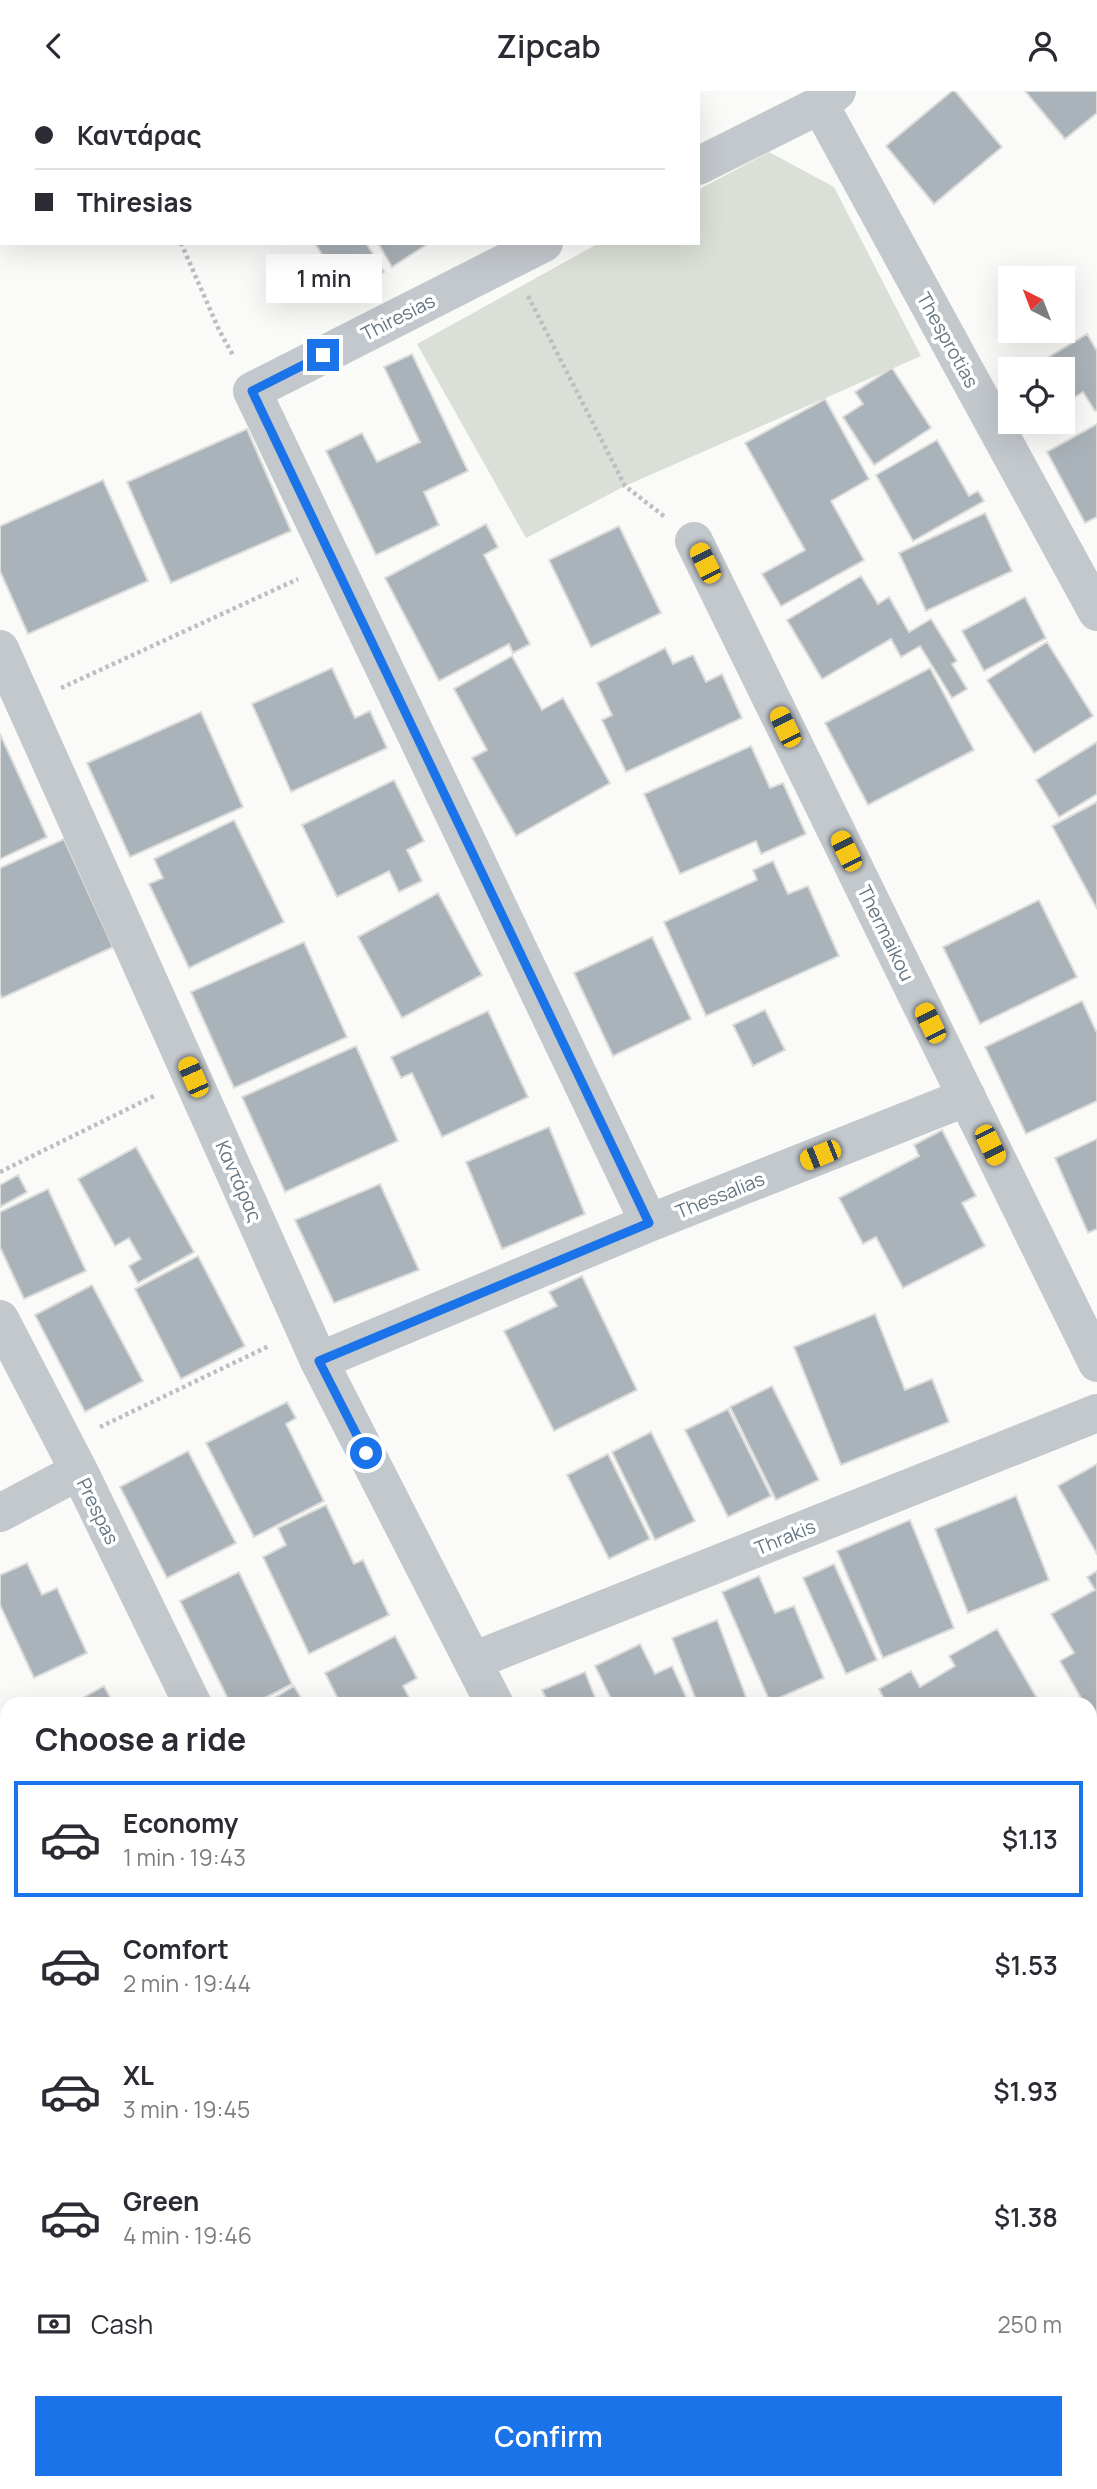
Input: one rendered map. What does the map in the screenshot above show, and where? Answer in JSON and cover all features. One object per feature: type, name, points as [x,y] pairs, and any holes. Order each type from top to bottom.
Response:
[{"type":"street","points":[[700,165],[828,98]]},
{"type":"street","name":"Thesprotias","points":[[828,98],[1097,613]]},
{"type":"street","name":"Thiresias","points":[[252,391],[540,245]]},
{"type":"street","points":[[252,391],[649,1223]]},
{"type":"street","name":"Thermaikou","points":[[694,541],[1097,1363]]},
{"type":"street","name":"Καντάρας","points":[[0,649],[312,1344],[491,1697]]},
{"type":"street","name":"Thessalias","points":[[312,1344],[649,1223],[967,1097]]},
{"type":"street","name":"Prespas","points":[[0,1319],[72,1458],[189,1697]]},
{"type":"street","name":"Thrakis","points":[[472,1661],[1097,1413]]},
{"type":"street","points":[[0,1513],[72,1458]]},
{"type":"path","points":[[182,245],[219,330],[252,391]]},
{"type":"path","points":[[510,261],[625,486],[694,541]]},
{"type":"path","points":[[25,704],[334,563]]},
{"type":"path","points":[[0,1172],[193,1077]]},
{"type":"path","points":[[72,1458],[312,1344]]},
{"type":"shaded area","points":[[769,152],[834,187],[921,356],[625,486],[526,538],[417,344],[595,245],[700,245],[700,189]]},
{"type":"building","points":[[955,91],[1002,147],[934,204],[886,146]]},
{"type":"building","points":[[1025,91],[1097,91],[1097,113],[1065,139]]},
{"type":"building","points":[[316,245],[367,245],[384,272],[346,295]]},
{"type":"building","points":[[379,245],[426,245],[392,267]]},
{"type":"building","points":[[1087,334],[1097,351],[1095,411],[1083,392],[1075,397],[1075,357],[1049,357]]},
{"type":"building","points":[[412,354],[468,471],[424,492],[439,525],[376,555],[326,451],[362,433],[377,462],[420,442],[384,367]]},
{"type":"building","points":[[892,368],[931,428],[874,465],[843,417],[863,404],[855,392]]},
{"type":"building","points":[[825,399],[869,479],[831,501],[864,560],[781,606],[762,574],[805,550],[745,443]]},
{"type":"building","points":[[1097,424],[1097,517],[1085,523],[1047,452]]},
{"type":"building","points":[[247,429],[291,531],[171,583],[127,482]]},
{"type":"building","points":[[937,440],[969,496],[978,491],[984,501],[913,541],[876,475]]},
{"type":"building","points":[[103,480],[148,581],[28,634],[0,571],[0,526]]},
{"type":"building","points":[[985,513],[1012,571],[926,611],[899,553]]},
{"type":"building","points":[[486,524],[498,547],[484,555],[530,644],[513,653],[509,644],[439,681],[385,578]]},
{"type":"building","points":[[619,526],[661,613],[591,647],[549,560]]},
{"type":"building","points":[[861,576],[878,604],[889,597],[909,632],[931,619],[957,661],[952,664],[967,689],[952,698],[920,646],[901,657],[891,639],[822,679],[787,620]]},
{"type":"building","points":[[1025,597],[1046,638],[984,671],[962,631]]},
{"type":"building","points":[[1047,642],[1093,716],[1034,753],[987,680]]},
{"type":"building","points":[[665,648],[673,664],[693,655],[706,682],[722,674],[742,718],[626,772],[602,720],[612,715],[597,683]]},
{"type":"building","points":[[512,656],[542,710],[563,698],[610,783],[516,836],[472,758],[487,750],[454,689]]},
{"type":"building","points":[[332,668],[355,718],[370,711],[387,748],[291,792],[252,704]]},
{"type":"building","points":[[930,668],[974,750],[868,805],[825,723]]},
{"type":"building","points":[[201,712],[243,807],[130,857],[87,763]]},
{"type":"building","points":[[0,734],[47,837],[0,859]]},
{"type":"building","points":[[1097,742],[1097,794],[1059,817],[1036,780]]},
{"type":"building","points":[[751,746],[770,788],[783,783],[806,834],[761,854],[756,841],[680,874],[644,794]]},
{"type":"building","points":[[394,780],[424,841],[407,850],[422,881],[399,892],[389,871],[337,897],[302,825]]},
{"type":"building","points":[[1097,802],[1097,909],[1052,826]]},
{"type":"building","points":[[234,820],[284,922],[189,968],[149,884],[163,878],[154,859]]},
{"type":"building","points":[[64,839],[113,947],[2,998],[0,868]]},
{"type":"building","points":[[773,861],[788,894],[808,886],[839,956],[706,1016],[664,922],[757,880],[753,870]]},
{"type":"building","points":[[438,893],[482,975],[402,1018],[358,937]]},
{"type":"building","points":[[1039,900],[1077,977],[980,1024],[943,947]]},
{"type":"building","points":[[652,937],[691,1019],[613,1056],[574,973]]},
{"type":"building","points":[[304,942],[347,1037],[234,1088],[191,992]]},
{"type":"building","points":[[1082,1001],[1097,1033],[1097,1101],[1026,1134],[985,1047]]},
{"type":"building","points":[[765,1010],[785,1050],[753,1066],[733,1025]]},
{"type":"building","points":[[488,1011],[528,1097],[442,1137],[412,1073],[401,1078],[391,1057]]},
{"type":"building","points":[[356,1046],[398,1141],[285,1192],[242,1097]]},
{"type":"building","points":[[549,1127],[585,1214],[502,1249],[466,1162]]},
{"type":"building","points":[[942,1130],[976,1196],[962,1203],[985,1246],[903,1288],[876,1237],[863,1244],[839,1198],[919,1156],[914,1145]]},
{"type":"building","points":[[1097,1139],[1097,1229],[1088,1233],[1055,1158]]},
{"type":"building","points":[[136,1147],[194,1252],[138,1283],[129,1266],[141,1259],[129,1238],[115,1246],[78,1179]]},
{"type":"building","points":[[18,1175],[27,1192],[0,1207],[0,1185]]},
{"type":"building","points":[[380,1184],[419,1270],[334,1303],[295,1220]]},
{"type":"building","points":[[48,1189],[86,1271],[24,1299],[0,1247],[0,1212]]},
{"type":"building","points":[[198,1256],[245,1346],[181,1379],[135,1289]]},
{"type":"building","points":[[582,1276],[637,1390],[554,1431],[504,1331],[557,1306],[549,1292]]},
{"type":"building","points":[[92,1285],[143,1381],[85,1412],[35,1315]]},
{"type":"building","points":[[875,1314],[905,1390],[932,1379],[949,1422],[841,1465],[794,1347]]},
{"type":"building","points":[[772,1386],[819,1480],[776,1500],[730,1407]]},
{"type":"building","points":[[287,1402],[296,1418],[286,1424],[324,1501],[254,1537],[206,1443]]},
{"type":"building","points":[[728,1409],[771,1496],[728,1517],[685,1430]]},
{"type":"building","points":[[651,1432],[695,1521],[655,1540],[612,1452]]},
{"type":"building","points":[[188,1451],[236,1543],[167,1578],[120,1487]]},
{"type":"building","points":[[608,1454],[650,1539],[609,1559],[567,1475]]},
{"type":"building","points":[[1097,1464],[1097,1554],[1058,1486]]},
{"type":"building","points":[[1016,1496],[1049,1580],[968,1613],[935,1529]]},
{"type":"building","points":[[326,1505],[354,1564],[363,1560],[389,1615],[309,1654],[263,1557],[286,1545],[278,1528]]},
{"type":"building","points":[[910,1520],[954,1628],[883,1658],[837,1551]]},
{"type":"building","points":[[27,1563],[42,1595],[57,1588],[87,1653],[34,1678],[0,1605],[0,1575]]},
{"type":"building","points":[[834,1564],[877,1660],[846,1674],[803,1578]]},
{"type":"building","points":[[1097,1571],[1097,1697],[1080,1697],[1060,1661],[1074,1653],[1051,1614],[1095,1590],[1087,1577]]},
{"type":"building","points":[[239,1572],[292,1684],[267,1697],[227,1697],[180,1601]]},
{"type":"building","points":[[759,1576],[775,1613],[794,1606],[824,1678],[781,1697],[768,1697],[722,1592]]},
{"type":"building","points":[[717,1620],[746,1697],[695,1697],[672,1638]]},
{"type":"building","points":[[997,1629],[1036,1697],[883,1697],[879,1689],[911,1671],[920,1687],[955,1666],[949,1656]]},
{"type":"building","points":[[395,1636],[417,1678],[403,1686],[409,1697],[337,1697],[325,1673]]},
{"type":"building","points":[[640,1644],[655,1674],[672,1666],[686,1697],[610,1697],[595,1666]]},
{"type":"building","points":[[585,1672],[595,1697],[545,1697],[542,1690]]},
{"type":"building","points":[[104,1686],[110,1697],[84,1697]]},
{"type":"building","points":[[294,1686],[300,1697],[276,1697]]},
{"type":"route","points":[[323,355],[252,391],[649,1223],[319,1361],[366,1453]]}]
